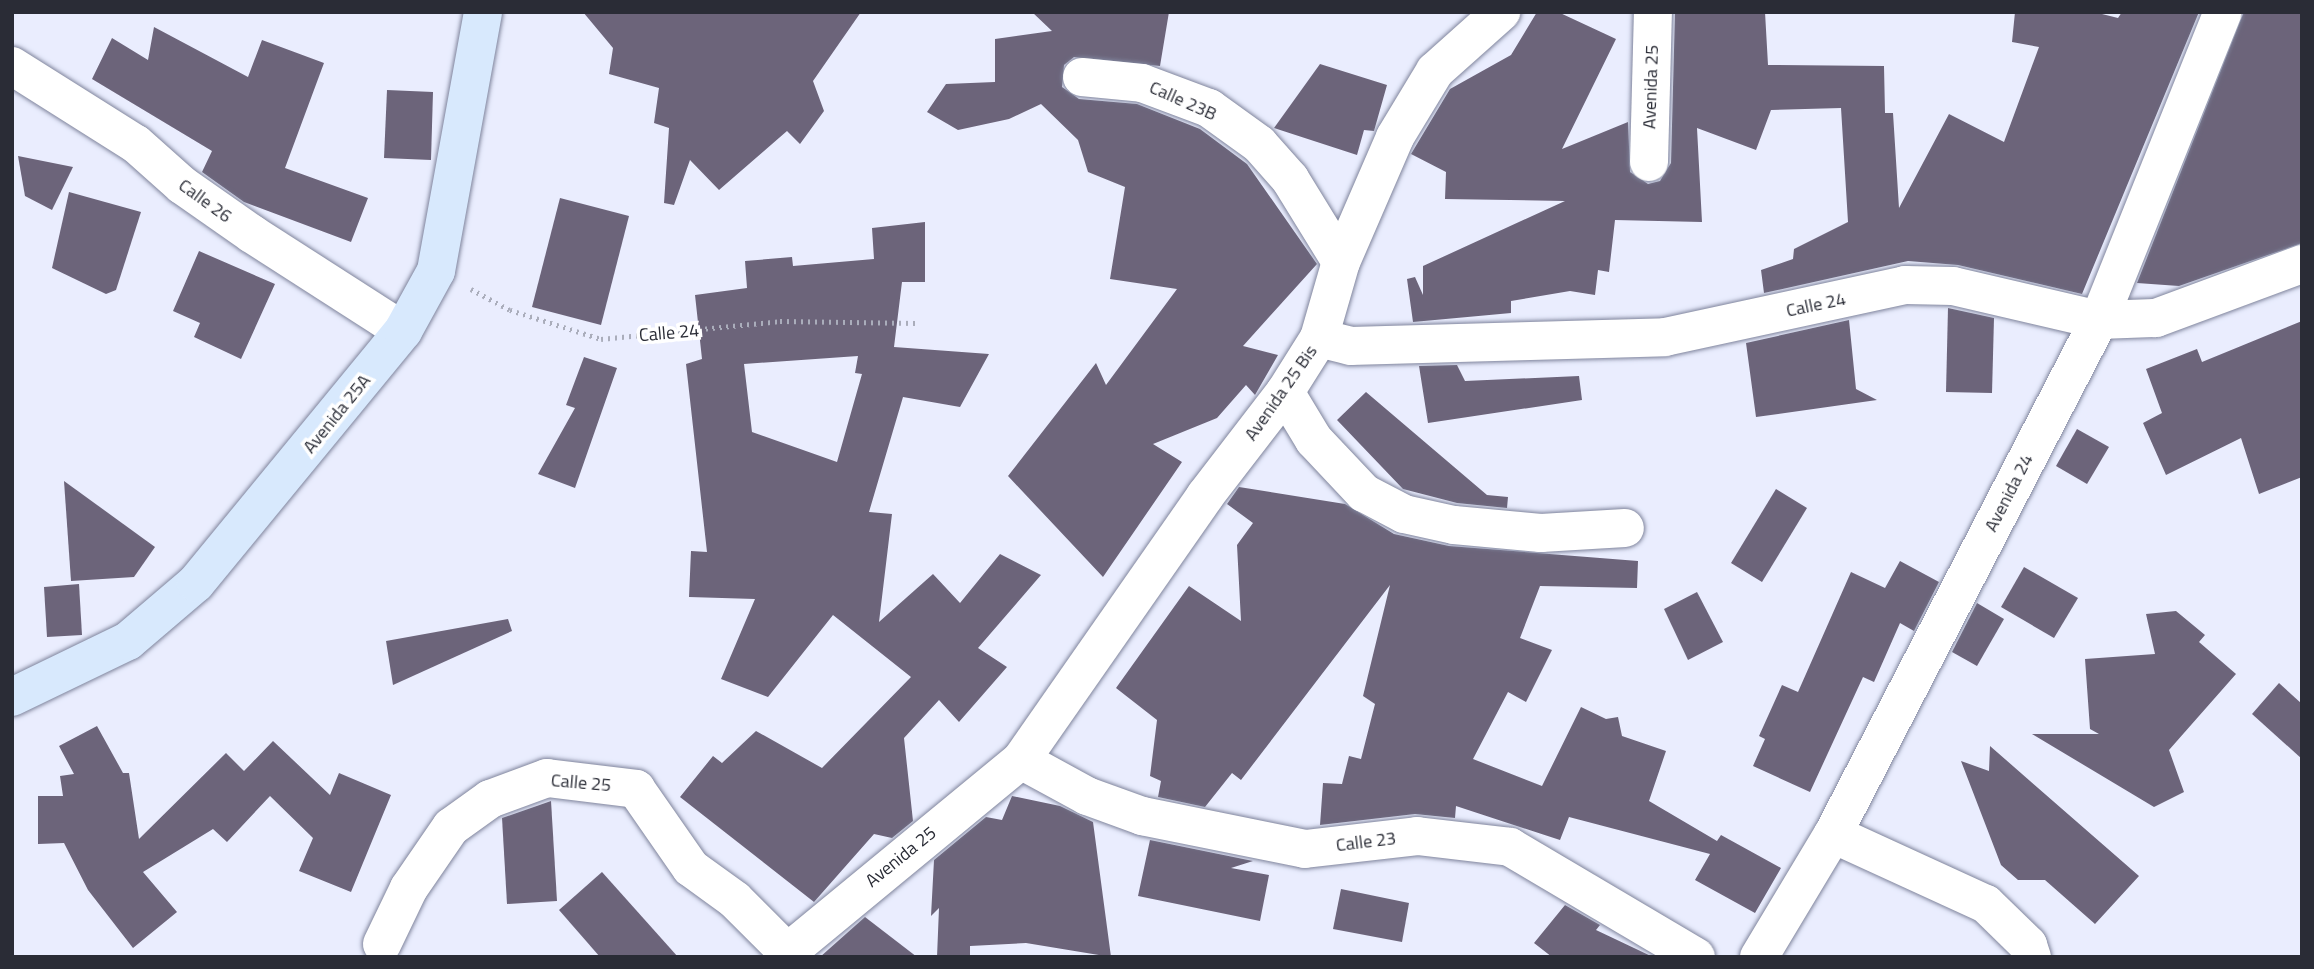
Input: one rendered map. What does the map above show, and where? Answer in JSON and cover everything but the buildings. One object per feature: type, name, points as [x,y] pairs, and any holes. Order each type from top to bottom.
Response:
[{"type":"main road","name":"Avenida 25A","points":[[12,698],[128,641],[196,583],[403,331],[436,271],[483,12]]},
{"type":"street","name":"Avenida 25 Bis","points":[[1021,760],[1205,496],[1286,392],[1319,338],[1340,262],[1395,137],[1435,71],[1501,12]]},
{"type":"street","name":"Avenida 25","points":[[1649,162],[1653,12]]},
{"type":"street","name":"Avenida 24","points":[[1759,957],[1833,834],[2099,320],[2223,12]]},
{"type":"street","name":"Calle 26","points":[[12,66],[136,144],[181,186],[403,331]]},
{"type":"street","name":"Calle 23B","points":[[1082,76],[1142,83],[1209,108],[1249,137],[1290,180],[1340,262]]},
{"type":"street","name":"Calle 24","points":[[1319,338],[1351,346],[1665,337],[1905,285],[1953,286],[2099,320],[2156,318],[2302,264]]},
{"type":"street","points":[[1286,392],[1314,440],[1364,492],[1404,514],[1454,525],[1541,533],[1625,528]]},
{"type":"street","name":"Avenida 25","points":[[784,954],[1021,760]]},
{"type":"street","name":"Calle 23","points":[[1021,760],[1087,796],[1142,817],[1305,849],[1417,836],[1510,847],[1696,957]]},
{"type":"street","name":"Calle 25","points":[[382,944],[409,888],[451,827],[490,799],[547,778],[636,789],[691,868],[735,900],[784,954]]},
{"type":"street","points":[[1833,834],[1986,904],[2028,945],[2032,957]]},
{"type":"path","name":"Calle 24","points":[[436,271],[510,310],[601,339],[780,321],[916,323]]}]
